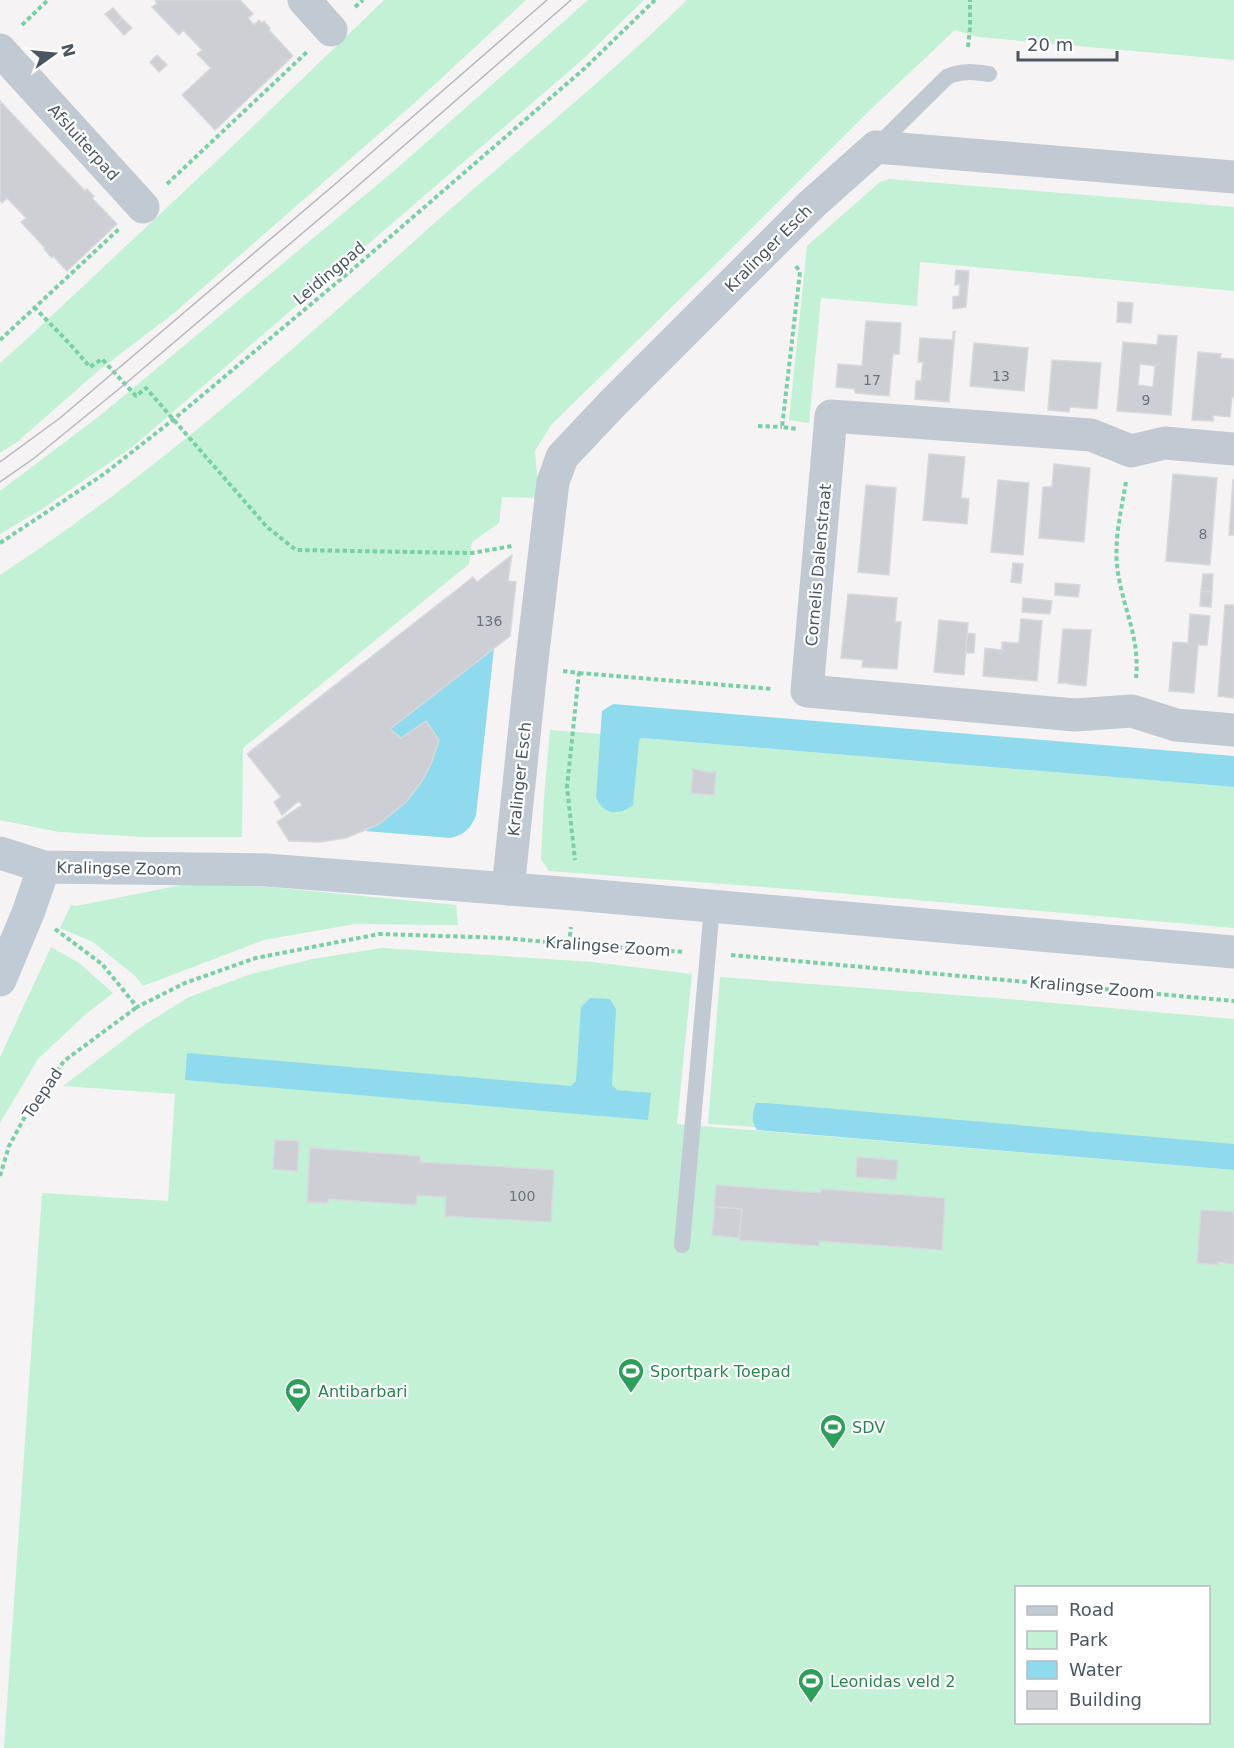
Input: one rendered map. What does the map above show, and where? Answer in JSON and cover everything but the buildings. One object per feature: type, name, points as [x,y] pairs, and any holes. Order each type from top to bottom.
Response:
[{"type":"street","points":[[304,0],[331,30]]},
{"type":"street","name":"Afsluiterpad","points":[[0,50],[143,207]]},
{"type":"street","points":[[876,147],[1234,177]]},
{"type":"street","name":"Kralinger Esch","points":[[508,889],[553,482],[562,458],[812,204],[876,147]]},
{"type":"street","points":[[830,432],[831,416],[1092,435],[1131,451],[1165,443],[1234,449]]},
{"type":"street","name":"Cornelis Dalenstraat","points":[[807,691],[830,432]]},
{"type":"street","points":[[807,691],[1075,715],[1132,711],[1176,725],[1234,730]]},
{"type":"street","name":"Kralingse Zoom","points":[[0,853],[44,867],[266,870],[1234,951]]},
{"type":"street","points":[[0,980],[44,867]]},
{"type":"lane","points":[[876,147],[947,77],[965,72],[989,74]]},
{"type":"lane","points":[[682,1245],[712,907]]},
{"type":"path","points":[[0,340],[363,0]]},
{"type":"path","name":"Leidingpad","points":[[0,543],[104,474],[174,419],[362,261],[585,68],[655,0]]},
{"type":"path","points":[[965,72],[970,28],[970,0]]},
{"type":"path","points":[[780,236],[800,272],[782,427]]},
{"type":"path","points":[[34,307],[90,367],[102,359],[136,396],[146,388],[267,527],[296,550],[472,553],[546,540]]},
{"type":"path","points":[[758,426],[830,432]]},
{"type":"path","points":[[1131,451],[1116,542],[1118,574],[1135,639],[1137,665],[1132,711]]},
{"type":"path","points":[[531,669],[807,691]]},
{"type":"path","points":[[569,944],[576,871],[567,787],[579,673]]},
{"type":"path","points":[[28,913],[51,926],[102,964],[137,1007]]},
{"type":"path","name":"Kralingse Zoom","points":[[137,1007],[185,983],[256,958],[379,934],[504,938],[708,953],[1234,1001]]},
{"type":"path","name":"Toepad","points":[[0,1176],[9,1146],[27,1113],[64,1061],[137,1007]]},
{"type":"green space","points":[[384,0],[526,0],[420,98],[174,313],[98,371],[17,442],[0,453],[0,363],[240,139]]},
{"type":"green space","points":[[588,0],[644,0],[582,60],[131,448],[39,511],[0,534],[0,491],[102,414],[395,170]]},
{"type":"green space","points":[[687,0],[1234,0],[1234,60],[978,37],[955,30],[871,109],[551,425],[535,451],[539,498],[502,497],[499,523],[472,542],[469,564],[243,748],[242,837],[145,837],[59,832],[0,820],[0,575],[116,494],[226,405],[596,84]]},
{"type":"green space","points":[[889,179],[1234,207],[1234,291],[920,262],[917,306],[821,298],[809,423],[789,420],[807,246],[880,182]]},
{"type":"green space","points":[[550,730],[601,734],[596,797],[641,738],[1234,787],[1234,928],[803,890],[549,871],[541,859]]},
{"type":"green space","points":[[187,884],[270,887],[456,905],[458,925],[355,924],[264,940],[143,986],[135,976],[93,942],[60,928],[71,905],[76,906]]},
{"type":"green space","points":[[51,947],[79,963],[113,993],[86,1014],[38,1059],[0,1123],[0,1057]]},
{"type":"green space","name":"Sportpark Toepad","points":[[382,948],[592,962],[692,974],[677,1124],[1234,1170],[1234,1748],[4,1748],[42,1193],[168,1201],[175,1094],[63,1086],[141,1027],[189,997],[251,974],[312,959]]},
{"type":"green space","points":[[720,977],[1234,1019],[1234,1158],[708,1124]]},
{"type":"water","points":[[494,648],[476,816],[471,824],[463,833],[450,838],[365,831],[379,824],[406,802],[439,740],[426,721],[401,738],[390,729]]},
{"type":"water","points":[[613,704],[1234,756],[1234,787],[641,738],[633,805],[622,811],[612,812],[603,807],[596,797],[602,711]]},
{"type":"water","points":[[590,998],[610,999],[616,1009],[612,1085],[617,1090],[651,1093],[648,1120],[185,1080],[187,1053],[571,1086],[576,1081],[581,1007]]},
{"type":"water","points":[[756,1103],[1234,1144],[1234,1170],[757,1130],[753,1117]]},
{"type":"tram line","points":[[0,462],[60,418],[547,0]]},
{"type":"tram line","points":[[0,482],[33,459],[125,384],[345,197],[571,0]]},
{"type":"place","name":"Sportpark Toepad","points":[[631,1394]]},
{"type":"place","name":"Antibarbari","points":[[298,1414]]},
{"type":"place","name":"SDV","points":[[833,1450]]},
{"type":"place","name":"Leonidas veld 2","points":[[811,1704]]}]
